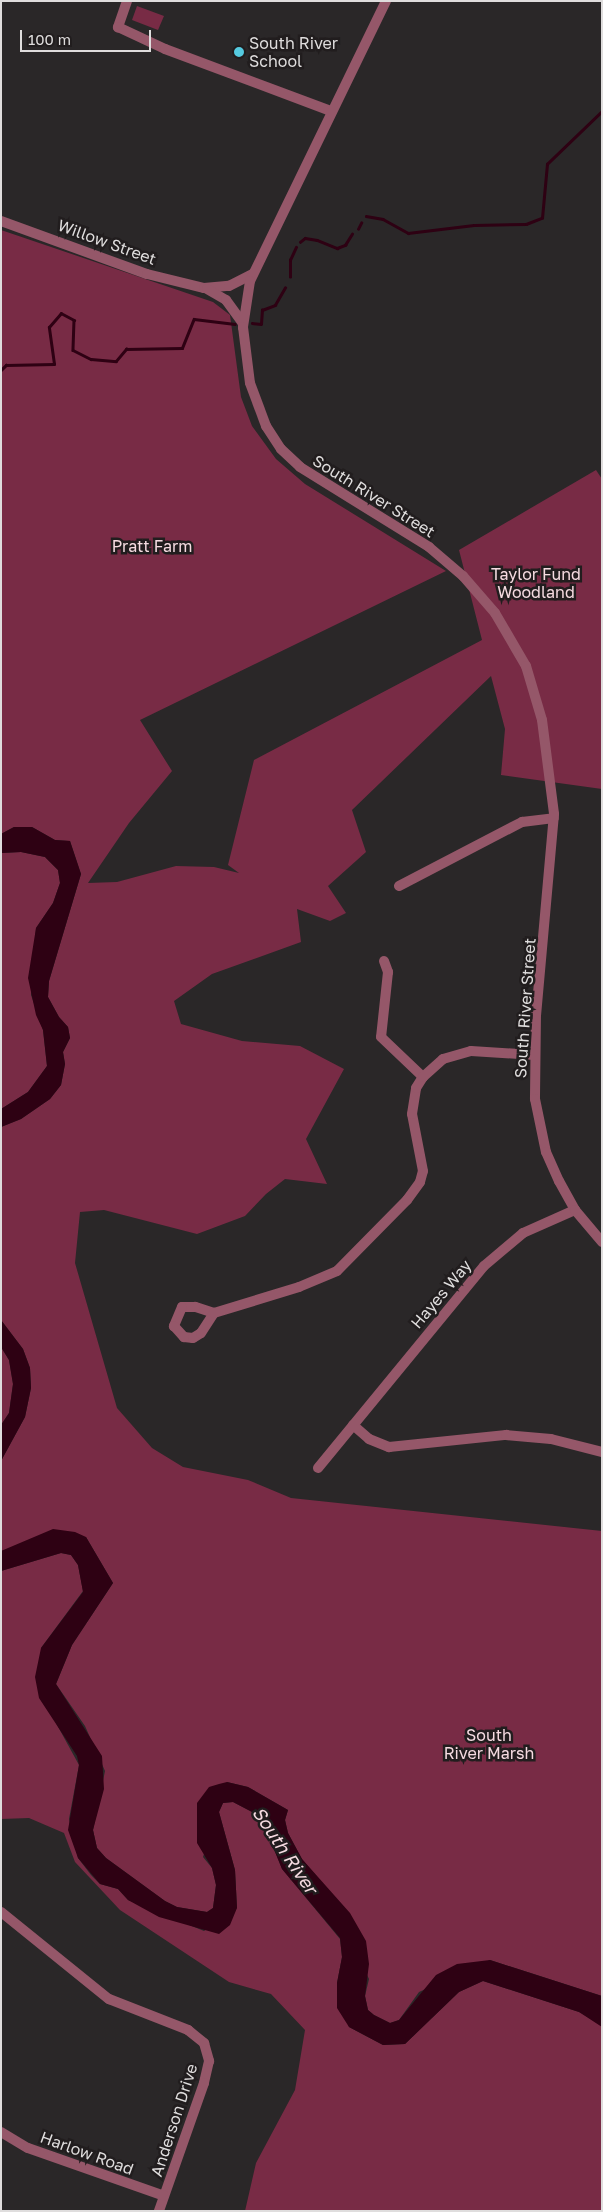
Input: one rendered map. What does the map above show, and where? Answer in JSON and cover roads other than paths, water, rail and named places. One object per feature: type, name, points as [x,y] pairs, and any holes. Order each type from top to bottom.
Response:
[{"type":"street","points":[[126,1],[118,27],[165,48],[331,111]]},
{"type":"street","name":"South River Street","points":[[386,1],[253,274],[243,323],[254,397],[266,426],[281,449],[319,480],[429,547],[474,588],[512,640],[526,666],[542,720],[554,818],[534,1055],[535,1099],[546,1152],[575,1210],[602,1242]]},
{"type":"street","name":"Willow Street","points":[[1,221],[147,274],[204,288],[226,300],[243,323]]},
{"type":"street","name":"Willow Street","points":[[204,288],[228,286],[253,274]]},
{"type":"street","points":[[399,886],[522,822],[554,818]]},
{"type":"street","points":[[384,961],[388,972],[382,1037],[423,1076]]},
{"type":"street","points":[[214,1313],[299,1287],[336,1271],[406,1200],[420,1182],[422,1172],[412,1114],[416,1088],[423,1076],[444,1059],[459,1053],[482,1051],[534,1055]]},
{"type":"street","name":"Hayes Way","points":[[318,1468],[467,1283],[498,1252],[523,1233],[575,1210]]},
{"type":"street","points":[[353,1425],[369,1439],[389,1447],[403,1448],[475,1436],[512,1435],[551,1439],[602,1452]]},
{"type":"street","name":"Anderson Drive","points":[[1,1912],[109,1999],[188,2030],[204,2043],[209,2061],[206,2077],[160,2211]]},
{"type":"street","name":"Harlow Road","points":[[1,2132],[28,2148],[164,2196]]},
{"type":"water","points":[[14,827],[32,827],[55,840],[70,841],[81,874],[49,981],[48,997],[59,1017],[68,1027],[70,1038],[63,1052],[65,1064],[61,1085],[50,1099],[21,1119],[1,1127],[1,1109],[28,1092],[47,1066],[43,1030],[36,1015],[28,978],[36,928],[53,903],[60,883],[58,870],[45,857],[21,852],[1,853],[1,834]]},
{"type":"water","points":[[1,1320],[23,1349],[30,1368],[31,1388],[25,1417],[1,1461],[1,1425],[9,1413],[13,1384],[9,1360],[1,1347]]},
{"type":"water","name":"South River","points":[[53,1529],[75,1532],[86,1537],[113,1583],[72,1645],[56,1684],[102,1756],[104,1789],[93,1830],[97,1848],[106,1858],[165,1901],[177,1907],[207,1912],[213,1908],[216,1885],[212,1868],[197,1843],[197,1803],[209,1787],[227,1782],[248,1787],[288,1810],[285,1820],[288,1833],[302,1859],[350,1913],[366,1941],[369,1964],[365,1996],[368,2010],[374,2015],[390,2023],[399,2020],[436,1975],[457,1964],[490,1960],[602,1996],[602,2027],[579,2012],[483,1981],[459,1992],[405,2044],[383,2045],[349,2027],[337,2008],[337,1983],[342,1957],[340,1938],[282,1869],[267,1832],[254,1813],[233,1802],[223,1803],[219,1812],[235,1870],[237,1908],[230,1925],[219,1934],[159,1917],[128,1900],[118,1889],[100,1884],[78,1858],[68,1830],[79,1765],[77,1756],[39,1698],[35,1677],[41,1648],[83,1592],[78,1565],[71,1555],[61,1553],[1,1571],[1,1551]]},
{"type":"waterway","points":[[366,216],[383,219],[408,233],[474,225],[526,224],[542,218],[547,164],[602,111]]},
{"type":"waterway","points":[[358,229],[361,223]]},
{"type":"waterway","points":[[300,242],[305,238],[317,240],[337,248],[345,245],[352,234]]},
{"type":"waterway","points":[[290,277],[290,260],[296,247]]},
{"type":"waterway","points":[[252,323],[261,324],[262,310],[275,305],[285,288]]},
{"type":"waterway","points":[[1,370],[6,365],[54,364],[49,327],[61,313],[74,320],[73,350],[91,359],[116,361],[126,349],[182,348],[194,319],[235,324]]},
{"type":"place","name":"South River School","points":[[239,52]]},
{"type":"park label","name":"Pratt Farm","points":[[152,546]]},
{"type":"park label","name":"Taylor Fund Woodland","points":[[536,583]]},
{"type":"park label","name":"South River Marsh","points":[[489,1744]]}]
